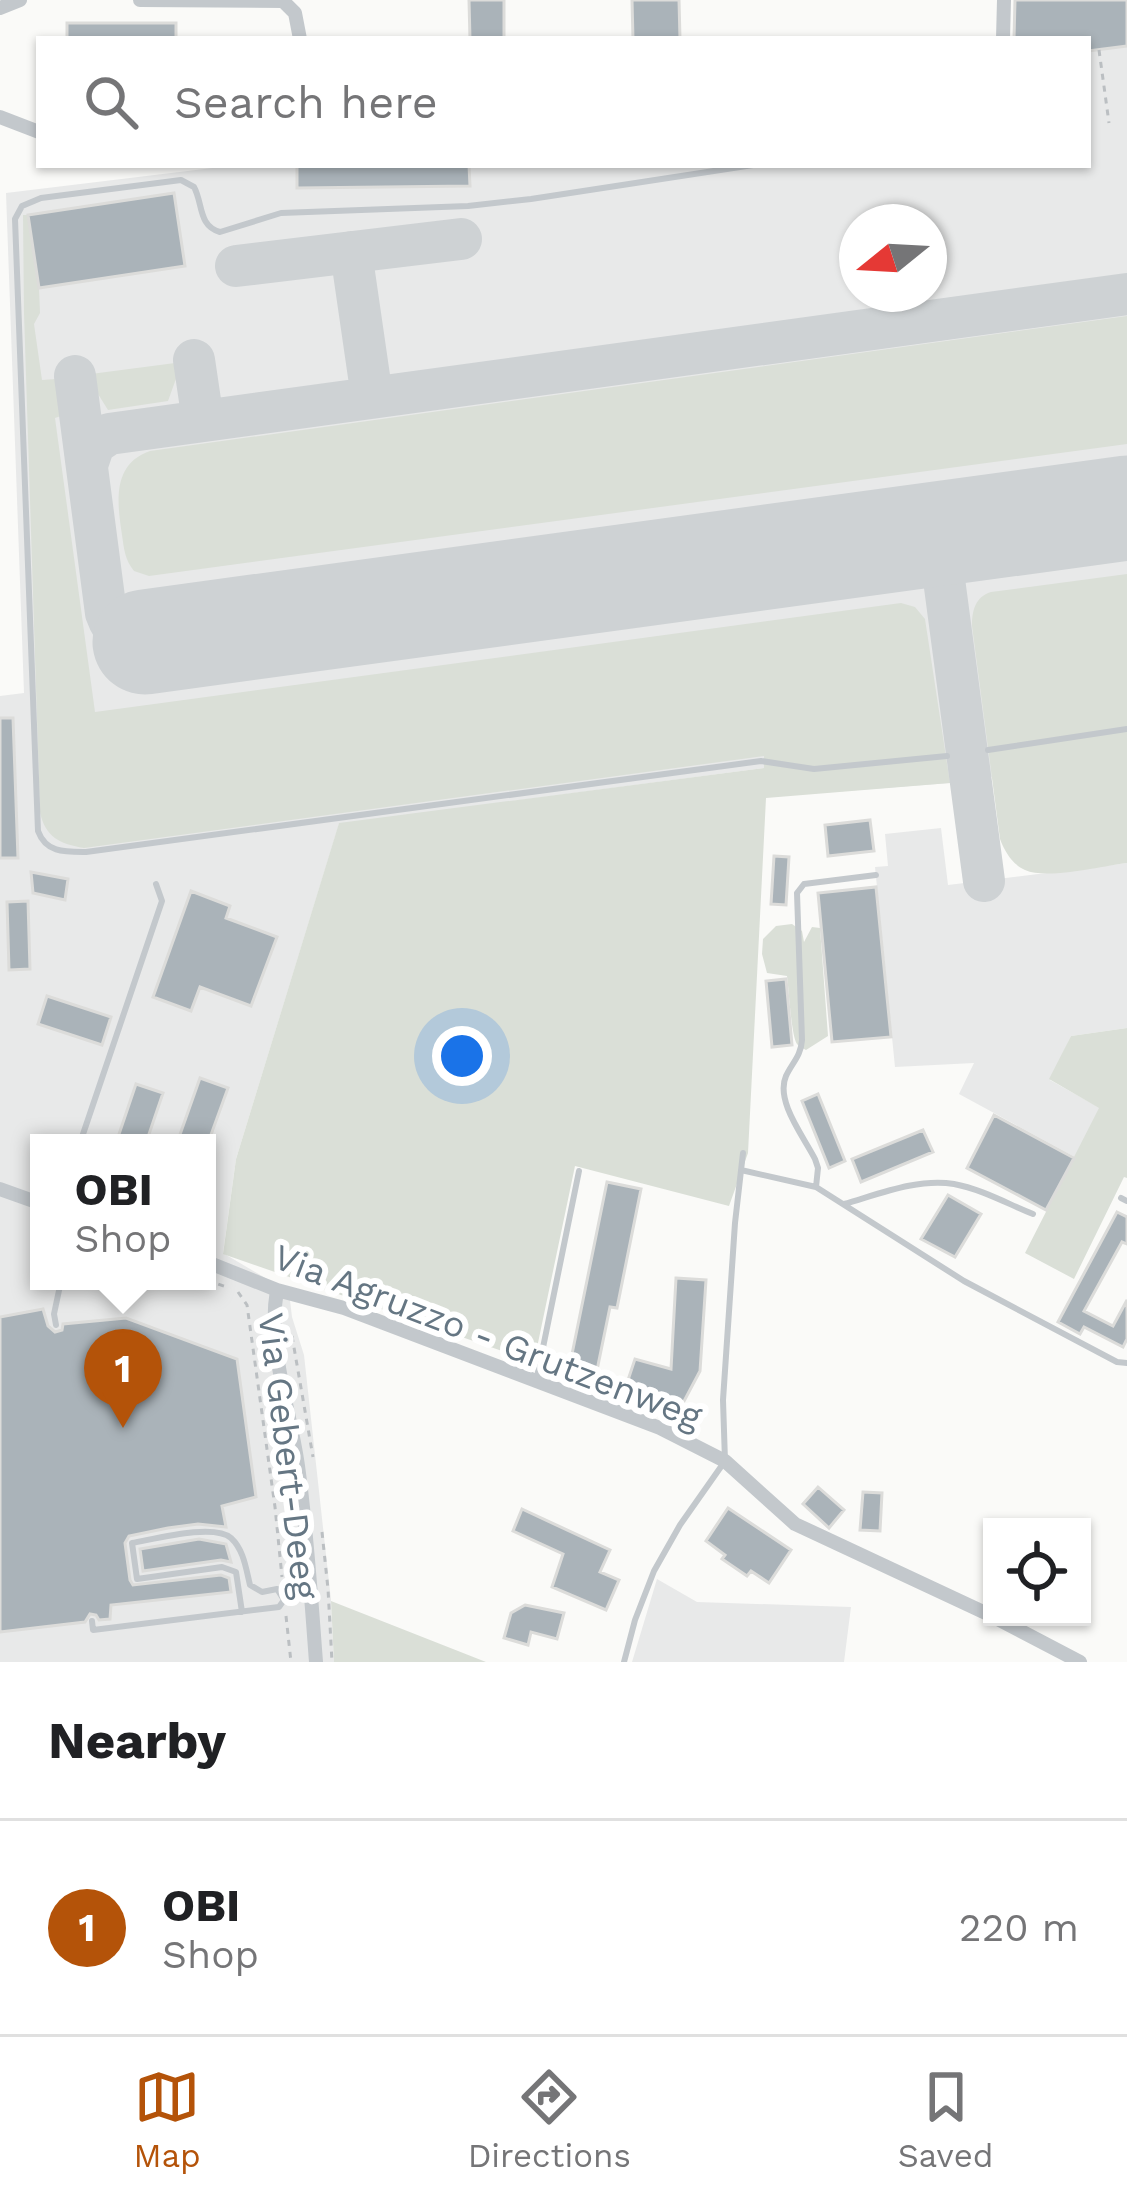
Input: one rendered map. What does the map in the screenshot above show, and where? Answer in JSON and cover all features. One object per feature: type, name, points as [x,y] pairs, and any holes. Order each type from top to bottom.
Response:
[{"type":"street","points":[[0,8],[20,0]]},
{"type":"street","points":[[140,0],[283,1],[295,13],[299,36]]},
{"type":"street","points":[[1003,36],[1004,0]]},
{"type":"street","points":[[0,117],[36,131]]},
{"type":"street","points":[[0,1189],[30,1200]]},
{"type":"street","name":"Via Agruzzo - Grutzenweg","points":[[216,1266],[277,1290],[344,1308],[660,1428],[725,1461],[795,1523],[983,1612]]},
{"type":"street","points":[[277,1290],[275,1340],[298,1466],[316,1662]]},
{"type":"street","name":"Via Agruzzo - Grutzenweg","points":[[1010,1626],[1080,1662]]},
{"type":"lane","points":[[734,168],[531,200],[281,213],[220,232],[203,219],[194,187],[181,180],[41,198],[22,206],[15,219],[38,831],[50,848],[86,852],[761,761],[814,769],[947,756]]},
{"type":"lane","points":[[988,750],[1127,729]]},
{"type":"lane","points":[[816,1187],[818,1168],[787,1106],[783,1084],[802,1040],[796,893],[804,884],[876,875]]},
{"type":"lane","points":[[83,1134],[162,901],[156,884]]},
{"type":"lane","points":[[624,1662],[655,1571],[680,1525],[725,1461],[722,1400],[743,1153]]},
{"type":"lane","points":[[741,1170],[816,1187],[964,1282],[1127,1363]]},
{"type":"lane","points":[[536,1380],[579,1171]]},
{"type":"lane","points":[[844,1204],[941,1182],[1034,1214]]},
{"type":"lane","points":[[56,1325],[59,1290]]},
{"type":"lane","points":[[242,1612],[236,1572],[222,1567],[137,1579],[132,1543],[216,1531],[232,1539],[243,1556],[250,1585],[262,1592],[277,1589],[284,1600]]},
{"type":"lane","points":[[284,1600],[311,1598]]},
{"type":"lane","points":[[92,1621],[92,1630],[279,1607],[284,1600]]},
{"type":"path","points":[[1099,50],[1109,123]]},
{"type":"path","name":"Via Gebert-Deeg","points":[[216,1284],[241,1294],[247,1304],[291,1662]]},
{"type":"shaded area","points":[[1015,0],[1127,0],[1127,756],[950,783],[766,797],[764,768],[339,824],[236,1159],[223,1253],[289,1292],[304,1355],[334,1662],[0,1662],[0,696],[24,693],[6,193],[212,168],[1091,168],[1091,36],[1013,36]]},
{"type":"shaded area","points":[[23,215],[28,215],[39,288],[40,313],[34,324],[42,380],[56,379],[61,416],[55,418],[95,712],[901,603],[915,607],[925,619],[950,783],[766,798],[748,1153],[729,1206],[575,1166],[534,1362],[223,1254],[236,1159],[339,823],[764,768],[764,756],[84,848],[55,838],[40,812]]},
{"type":"shaded area","points":[[1127,316],[1127,444],[149,576],[134,571],[124,550],[120,486],[129,465],[150,451]]},
{"type":"shaded area","points":[[175,363],[177,376],[168,401],[108,410],[93,386],[91,374]]},
{"type":"shaded area","points":[[1127,574],[1127,863],[1060,873],[1025,870],[1000,839],[972,626],[974,610],[981,597],[991,592]]},
{"type":"shaded area","points":[[941,828],[948,885],[1127,863],[1127,1028],[1071,1036],[1050,1080],[1100,1108],[1075,1157],[959,1094],[974,1063],[895,1067],[875,867],[888,866],[885,834]]},
{"type":"shaded area","points":[[792,924],[802,931],[804,942],[812,927],[820,928],[828,1036],[806,1050],[795,1039],[787,976],[767,973],[762,954],[763,939],[776,926]]},
{"type":"shaded area","points":[[1127,1028],[1127,1178],[1074,1279],[1025,1253],[1099,1108],[1049,1079],[1071,1036]]},
{"type":"shaded area","points":[[657,1579],[697,1602],[851,1607],[844,1662],[632,1662]]},
{"type":"shaded area","points":[[331,1601],[486,1662],[334,1662]]},
{"type":"building","points":[[469,0],[504,0],[504,36],[470,36]]},
{"type":"building","points":[[632,0],[679,0],[680,36],[633,36]]},
{"type":"building","points":[[1015,0],[1127,0],[1127,46],[1091,51],[1091,36],[1014,36]]},
{"type":"building","points":[[67,23],[176,23],[176,36],[67,36]]},
{"type":"building","points":[[297,168],[469,168],[470,186],[297,188]]},
{"type":"building","points":[[174,193],[185,266],[39,288],[28,215]]},
{"type":"building","points":[[0,718],[13,718],[18,858],[0,858]]},
{"type":"building","points":[[870,820],[874,851],[828,856],[825,825]]},
{"type":"building","points":[[774,856],[789,857],[786,905],[771,904]]},
{"type":"building","points":[[31,872],[68,879],[65,900],[33,893]]},
{"type":"building","points":[[876,887],[891,1037],[832,1042],[818,893]]},
{"type":"building","points":[[191,891],[230,906],[226,918],[277,937],[251,1006],[200,987],[191,1011],[153,997]]},
{"type":"building","points":[[28,901],[30,969],[9,970],[7,902]]},
{"type":"building","points":[[786,979],[792,1045],[772,1047],[766,981]]},
{"type":"building","points":[[47,996],[111,1017],[102,1045],[38,1024]]},
{"type":"building","points":[[200,1078],[228,1088],[211,1134],[180,1134]]},
{"type":"building","points":[[136,1084],[163,1093],[149,1134],[119,1134]]},
{"type":"building","points":[[818,1094],[845,1161],[829,1168],[802,1101]]},
{"type":"building","points":[[994,1115],[1074,1158],[1046,1210],[967,1168]]},
{"type":"building","points":[[923,1130],[933,1152],[861,1182],[852,1159]]},
{"type":"building","points":[[607,1182],[641,1189],[617,1308],[610,1307],[596,1375],[569,1369]]},
{"type":"building","points":[[948,1195],[981,1214],[955,1257],[921,1239]]},
{"type":"building","points":[[1117,1212],[1127,1217],[1127,1244],[1122,1242],[1084,1311],[1113,1326],[1127,1300],[1123,1347],[1084,1327],[1080,1334],[1058,1322]]},
{"type":"building","points":[[676,1278],[706,1280],[700,1371],[682,1405],[626,1386],[635,1359],[671,1369]]},
{"type":"building","points":[[43,1309],[55,1332],[63,1324],[126,1318],[237,1359],[256,1497],[222,1506],[226,1527],[168,1528],[129,1536],[125,1543],[133,1585],[221,1575],[229,1578],[231,1592],[111,1605],[110,1619],[99,1620],[90,1614],[85,1622],[0,1632],[0,1317]]},
{"type":"building","points":[[818,1487],[844,1510],[829,1528],[803,1504]]},
{"type":"building","points":[[863,1492],[882,1493],[880,1531],[860,1530]]},
{"type":"building","points":[[728,1508],[791,1550],[769,1583],[751,1571],[747,1576],[706,1541]]},
{"type":"building","points":[[522,1509],[610,1550],[600,1572],[619,1580],[606,1610],[552,1587],[563,1554],[513,1531]]},
{"type":"building","points":[[199,1539],[226,1544],[231,1562],[143,1571],[140,1549]]},
{"type":"building","points":[[525,1605],[564,1613],[557,1639],[531,1632],[528,1645],[504,1638],[511,1613]]},
{"type":"taxiway","points":[[236,266],[461,239]]},
{"type":"taxiway","points":[[351,252],[372,397]]},
{"type":"taxiway","points":[[87,465],[94,444],[109,434],[1127,294]]},
{"type":"taxiway","points":[[194,360],[203,421]]},
{"type":"taxiway","points":[[75,376],[106,613],[120,635],[145,642]]},
{"type":"taxiway","points":[[938,534],[984,881]]},
{"type":"runway","points":[[145,642],[1127,508]]},
{"type":"place","name":"OBI","points":[[123,1428]]}]
